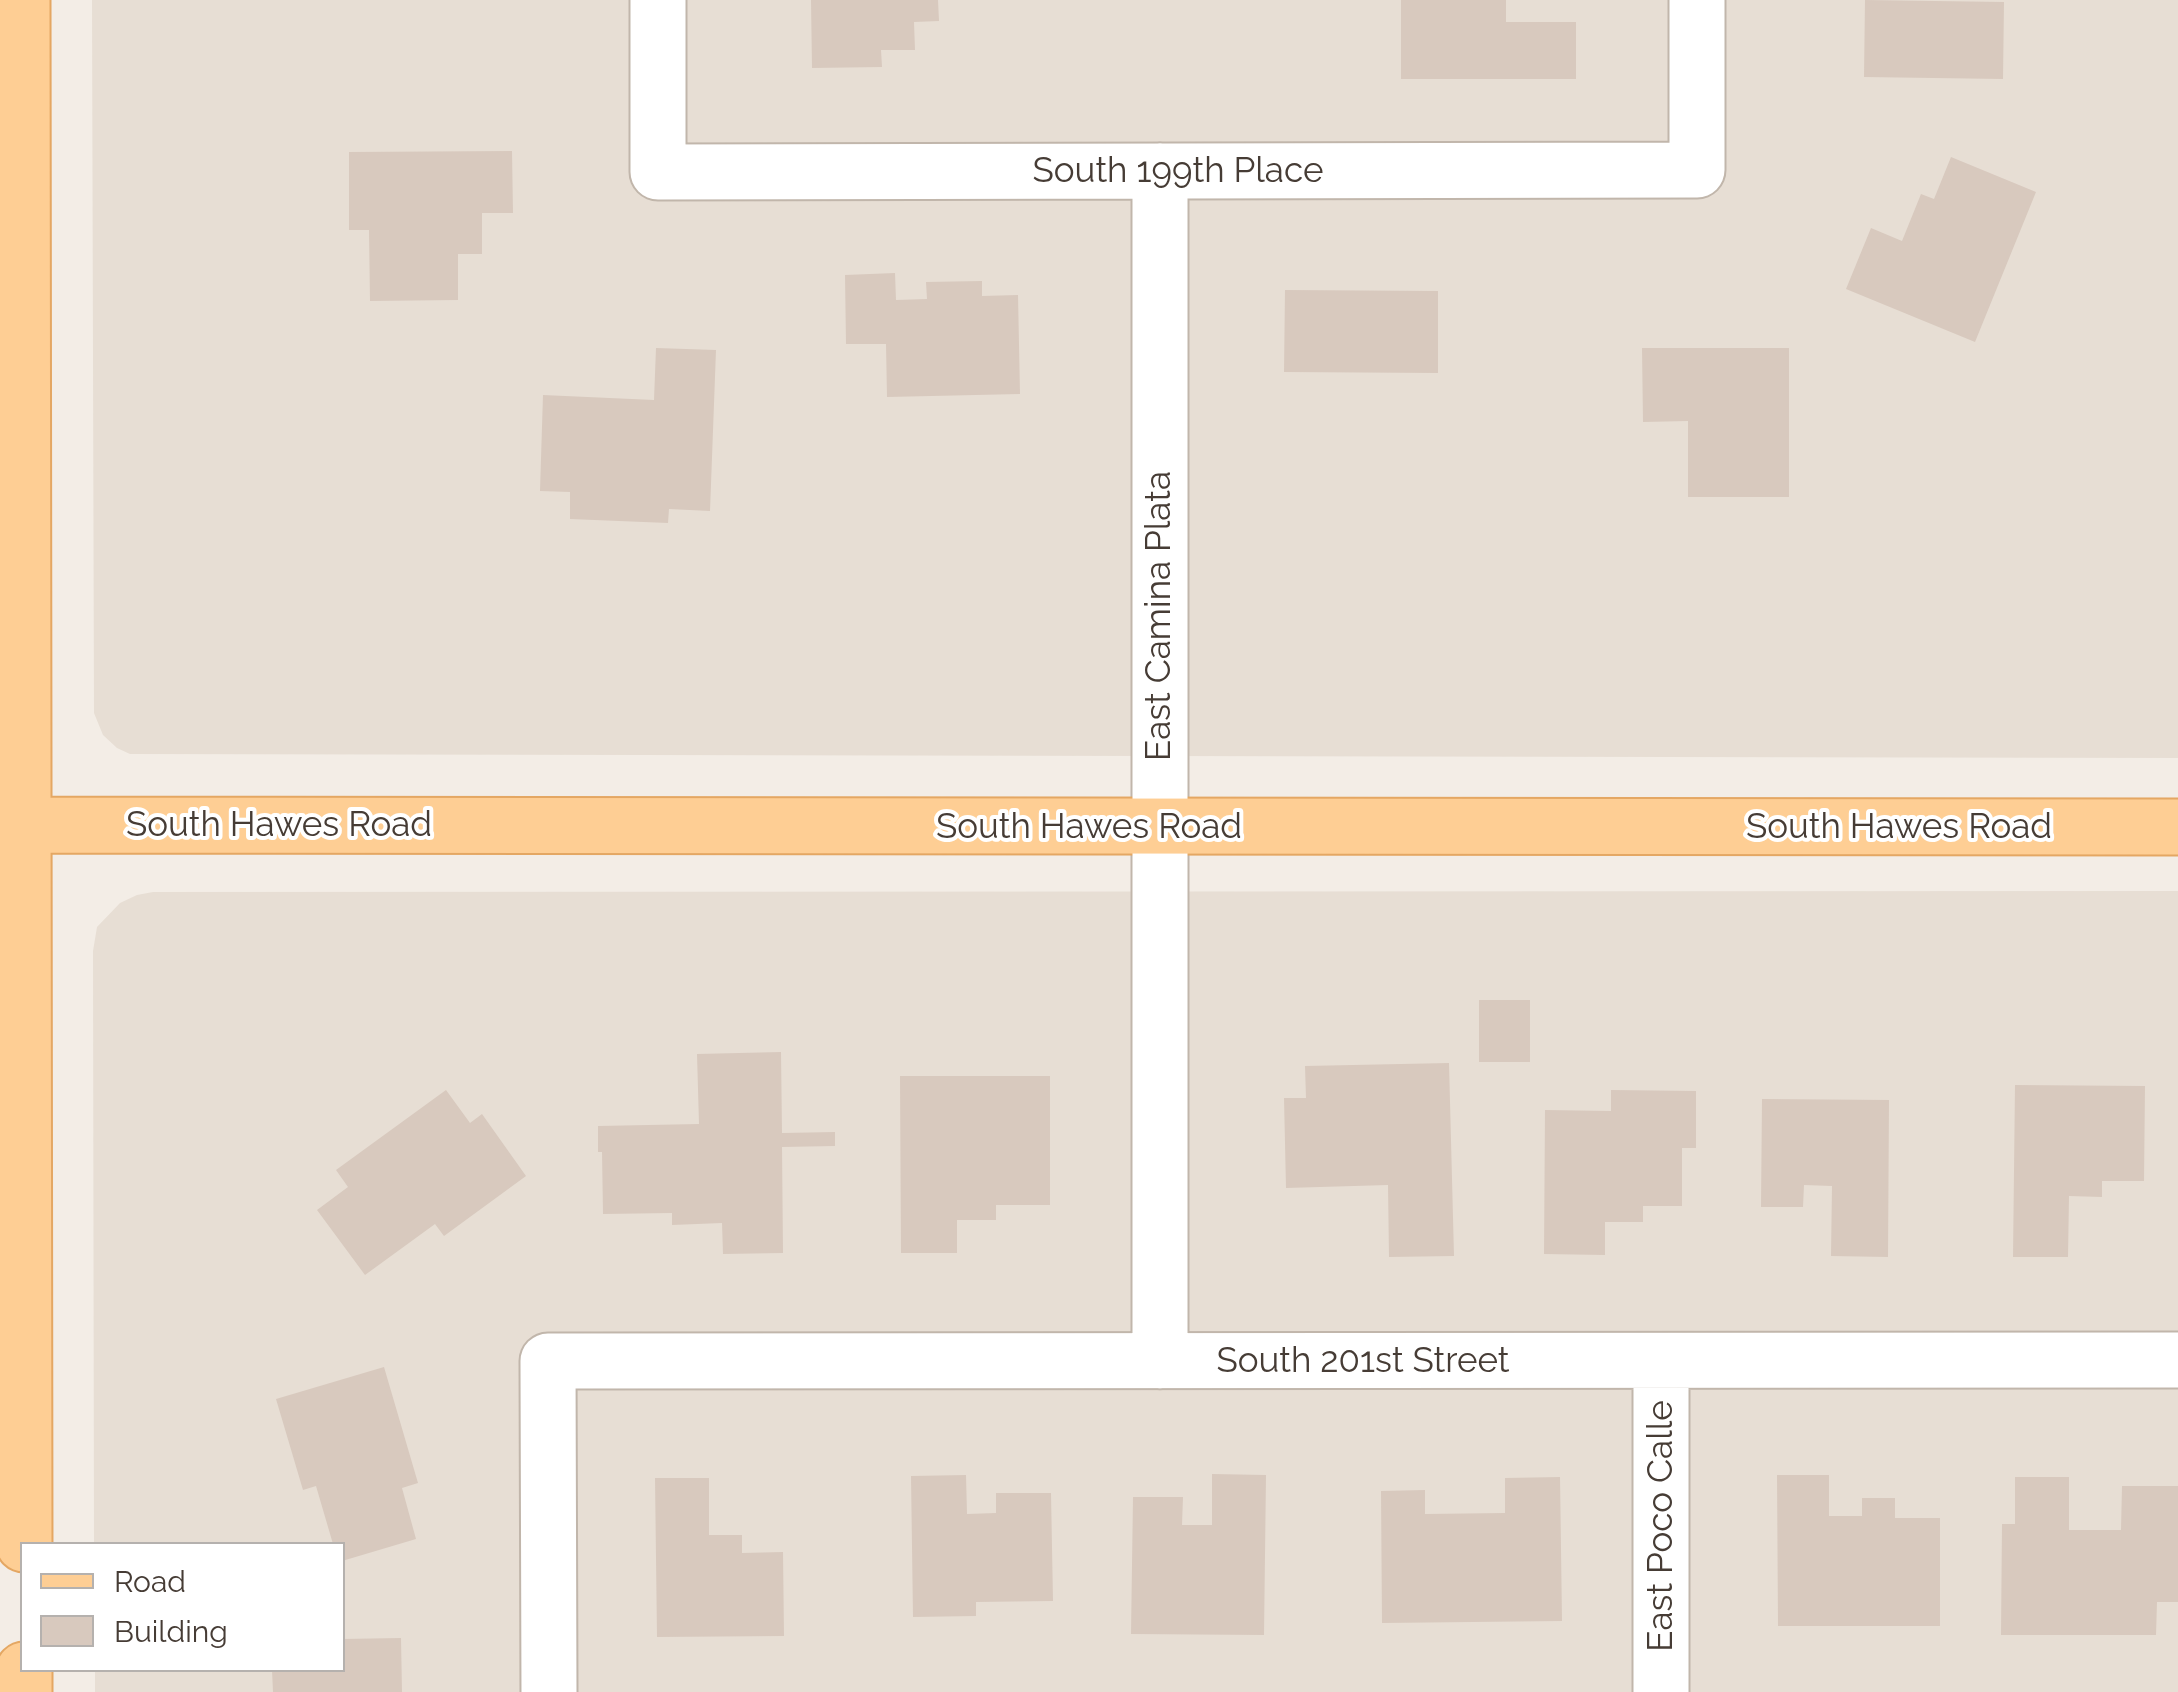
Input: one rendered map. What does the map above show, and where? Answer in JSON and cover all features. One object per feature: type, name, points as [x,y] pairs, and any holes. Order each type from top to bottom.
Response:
[{"type":"main road","points":[[22,0],[12,825],[24,1542]]},
{"type":"main road","name":"South Hawes Road","points":[[12,825],[2178,827]]},
{"type":"street","name":"South 199th Place","points":[[658,0],[658,172],[1697,170],[1697,0]]},
{"type":"street","name":"East Camina Plata","points":[[1160,171],[1160,1361]]},
{"type":"street","name":"South 201st Street","points":[[549,1692],[548,1361],[2178,1360]]},
{"type":"street","name":"East Poco Calle","points":[[1661,1692],[1662,1361]]},
{"type":"shaded area","points":[[92,0],[2178,0],[2178,758],[130,754],[103,735],[94,713]]},
{"type":"shaded area","points":[[2178,891],[2178,1692],[95,1692],[95,1672],[345,1672],[345,1542],[94,1542],[93,951],[97,927],[120,903],[153,892]]},
{"type":"building","points":[[811,0],[938,0],[939,21],[914,22],[915,50],[881,50],[882,67],[812,68]]},
{"type":"building","points":[[1401,0],[1506,0],[1506,22],[1576,22],[1576,79],[1401,79]]},
{"type":"building","points":[[1865,0],[2004,2],[2003,79],[1864,77]]},
{"type":"building","points":[[512,151],[513,213],[482,213],[482,254],[458,254],[458,300],[370,301],[369,230],[349,230],[349,152]]},
{"type":"building","points":[[1951,157],[2036,192],[1975,342],[1846,289],[1871,228],[1902,241],[1921,194],[1934,199]]},
{"type":"building","points":[[895,273],[896,300],[927,299],[926,282],[982,281],[982,296],[1018,295],[1020,394],[887,397],[886,344],[846,344],[845,275]]},
{"type":"building","points":[[1285,290],[1438,291],[1438,373],[1284,372]]},
{"type":"building","points":[[656,348],[716,350],[710,511],[669,509],[668,523],[570,519],[570,492],[540,491],[543,395],[654,400]]},
{"type":"building","points":[[1642,348],[1789,348],[1789,497],[1688,497],[1688,421],[1643,422]]},
{"type":"building","points":[[1479,1000],[1530,1000],[1530,1062],[1479,1062]]},
{"type":"building","points":[[781,1052],[782,1133],[835,1132],[835,1146],[782,1147],[783,1253],[723,1254],[722,1223],[672,1225],[672,1213],[603,1214],[598,1126],[699,1124],[697,1054]]},
{"type":"building","points":[[1449,1063],[1454,1256],[1389,1257],[1388,1185],[1286,1188],[1284,1098],[1306,1098],[1305,1066]]},
{"type":"building","points":[[900,1076],[1050,1076],[1050,1205],[996,1205],[996,1220],[957,1220],[957,1253],[901,1253]]},
{"type":"building","points":[[2015,1085],[2145,1086],[2144,1181],[2102,1181],[2102,1197],[2069,1196],[2068,1257],[2013,1257]]},
{"type":"building","points":[[446,1090],[470,1123],[482,1114],[526,1176],[444,1236],[435,1224],[365,1275],[317,1210],[348,1187],[336,1170]]},
{"type":"building","points":[[1611,1090],[1696,1091],[1696,1148],[1682,1148],[1682,1206],[1643,1206],[1643,1222],[1605,1222],[1605,1255],[1544,1254],[1545,1110],[1611,1111]]},
{"type":"building","points":[[1762,1099],[1889,1100],[1888,1257],[1831,1256],[1832,1186],[1804,1185],[1803,1207],[1761,1207]]},
{"type":"building","points":[[384,1367],[418,1483],[402,1488],[416,1539],[345,1560],[345,1542],[332,1542],[316,1486],[303,1490],[276,1399]]},
{"type":"building","points":[[1212,1474],[1266,1475],[1264,1635],[1131,1634],[1133,1497],[1183,1497],[1182,1525],[1212,1525]]},
{"type":"building","points":[[966,1475],[967,1514],[996,1513],[996,1493],[1051,1493],[1053,1601],[976,1602],[976,1616],[913,1617],[911,1476]]},
{"type":"building","points":[[1777,1475],[1829,1475],[1829,1516],[1862,1516],[1862,1498],[1895,1498],[1895,1518],[1940,1518],[1940,1626],[1778,1626]]},
{"type":"building","points":[[1560,1477],[1562,1621],[1382,1623],[1381,1491],[1425,1490],[1425,1514],[1505,1513],[1505,1478]]},
{"type":"building","points":[[2015,1477],[2069,1477],[2069,1530],[2121,1530],[2122,1486],[2178,1486],[2178,1602],[2157,1602],[2156,1635],[2001,1635],[2002,1524],[2015,1524]]},
{"type":"building","points":[[655,1478],[709,1478],[709,1535],[742,1535],[742,1553],[783,1552],[784,1636],[657,1637]]},
{"type":"building","points":[[401,1638],[402,1692],[273,1692],[272,1672],[345,1672],[345,1639]]}]
